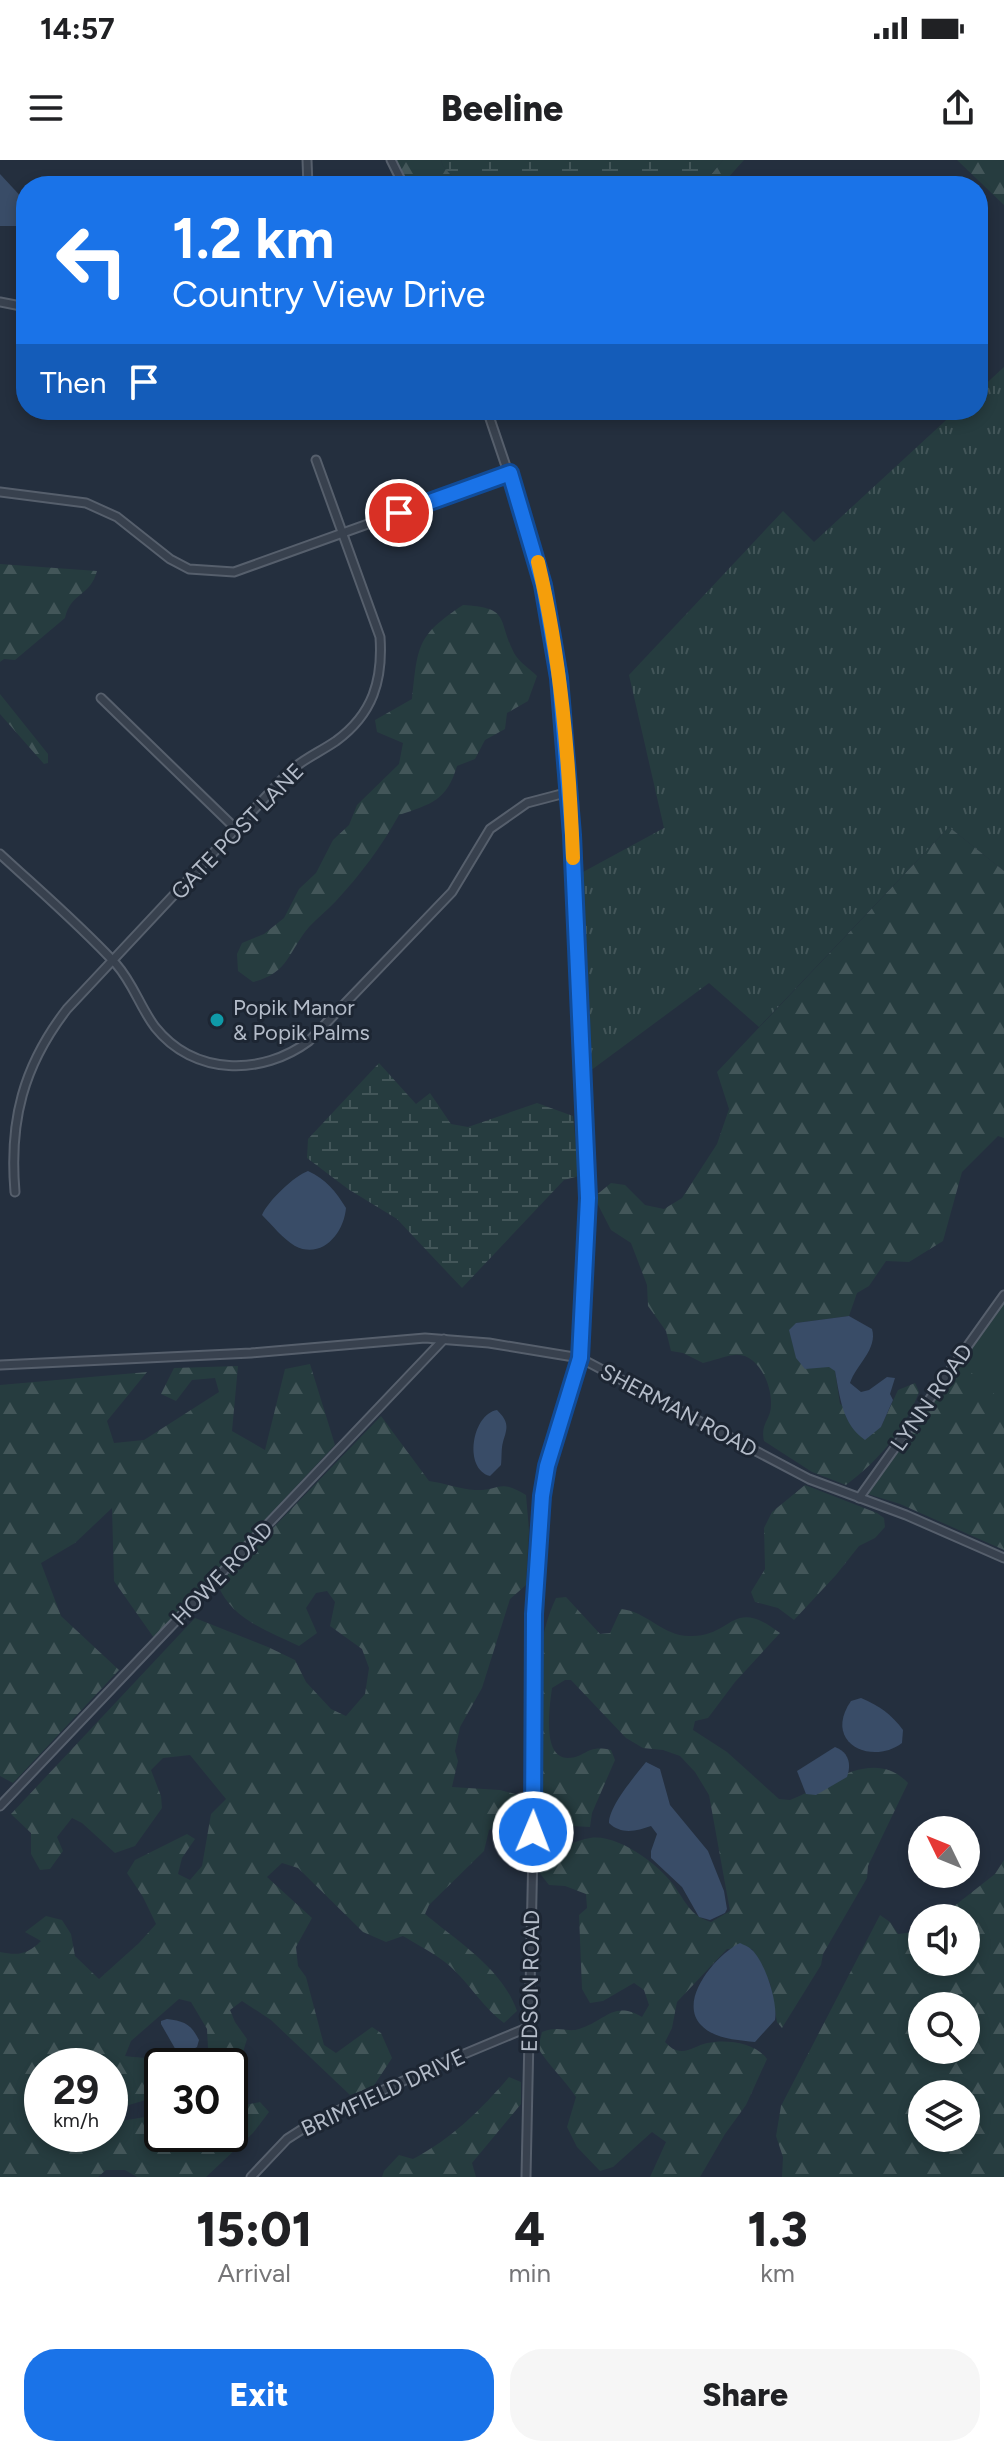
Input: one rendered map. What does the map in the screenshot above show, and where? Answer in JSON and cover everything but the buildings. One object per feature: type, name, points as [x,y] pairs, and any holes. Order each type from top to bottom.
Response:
[{"type":"street","name":"EDSON ROAD","points":[[491,420],[534,549],[552,627],[559,678],[569,792],[588,1198],[580,1358],[547,1466],[534,1614],[534,1801],[526,2177]]},
{"type":"street","name":"GATE POST LANE","points":[[15,1192],[16,1118],[38,1052],[67,1009],[300,762],[337,740],[355,724],[369,706],[378,685],[382,663],[380,637],[316,460]]},
{"type":"street","points":[[0,492],[86,503],[117,517],[170,559],[189,569],[234,572],[510,473]]},
{"type":"street","points":[[101,698],[236,829]]},
{"type":"street","points":[[0,854],[113,960],[158,1030],[179,1049],[211,1064],[240,1067],[276,1060],[309,1041],[452,892],[490,829],[527,803],[569,792]]},
{"type":"street","name":"LYNN ROAD","points":[[859,1498],[1004,1295]]},
{"type":"street","name":"SHERMAN ROAD","points":[[0,1365],[251,1353],[396,1339],[489,1343],[580,1358],[809,1479],[906,1515],[1004,1558]]},
{"type":"street","name":"HOWE ROAD","points":[[0,1806],[444,1339]]},
{"type":"street","name":"BRIMFIELD DRIVE","points":[[251,2177],[287,2139],[315,2121],[454,2057],[529,2027]]},
{"type":"green space","points":[[391,160],[441,160],[452,176],[399,176]]},
{"type":"green space","points":[[441,160],[723,160],[710,176],[452,176]]},
{"type":"green space","points":[[723,160],[744,160],[730,176],[710,176]]},
{"type":"green space","points":[[957,160],[1004,160],[1004,205],[988,190],[988,176],[974,176]]},
{"type":"green space","points":[[1004,367],[1004,871],[949,827],[759,1027],[709,983],[590,1071],[583,872],[664,828],[629,675],[783,511],[814,542],[946,420],[988,420],[988,382]]},
{"type":"green space","points":[[0,564],[97,571],[90,586],[72,603],[65,618],[15,660],[4,659],[0,662]]},
{"type":"green space","points":[[463,605],[489,609],[500,617],[514,653],[537,676],[528,701],[507,713],[505,729],[485,740],[475,759],[457,766],[443,794],[429,804],[399,815],[362,870],[309,927],[281,967],[253,982],[238,971],[237,954],[242,943],[264,934],[284,918],[299,889],[316,873],[333,840],[349,825],[357,805],[399,764],[403,743],[377,732],[375,720],[412,699],[422,644],[436,625]]},
{"type":"green space","points":[[0,694],[48,754],[48,763],[44,764],[0,714]]},
{"type":"green space","points":[[949,827],[1004,871],[1004,1138],[998,1136],[962,1172],[943,1241],[909,1262],[886,1261],[869,1286],[857,1293],[849,1316],[796,1323],[835,1371],[840,1404],[881,1427],[898,1390],[915,1383],[919,1392],[889,1444],[846,1485],[812,1472],[764,1441],[763,1430],[771,1410],[771,1397],[757,1364],[743,1355],[703,1363],[671,1351],[666,1331],[648,1306],[647,1285],[631,1243],[611,1230],[594,1197],[611,1183],[625,1185],[645,1205],[664,1209],[682,1198],[717,1144],[729,1109],[717,1072]]},
{"type":"green space","points":[[379,1063],[416,1104],[430,1093],[451,1124],[468,1127],[537,1103],[573,1116],[579,1176],[564,1180],[462,1288],[397,1219],[348,1189],[307,1158],[308,1139]]},
{"type":"green space","points":[[1004,1301],[1004,1403],[960,1362]]},
{"type":"green space","points":[[1004,1318],[1004,1550],[900,1504],[868,1494],[967,1353]]},
{"type":"green space","points":[[310,1364],[335,1445],[154,1638],[114,1581],[112,1508],[75,1543],[41,1563],[61,1616],[119,1670],[13,1783],[0,1776],[0,1385],[147,1372],[107,1421],[114,1443],[144,1440],[219,1392],[215,1378],[192,1380],[176,1401],[161,1394],[174,1368],[238,1366],[232,1431],[265,1450],[285,1369]]},
{"type":"green space","points":[[381,1416],[429,1481],[475,1490],[504,1486],[526,1495],[529,1530],[526,1585],[510,1599],[482,1688],[460,1727],[455,1751],[458,1761],[452,1787],[500,1790],[519,1795],[520,1808],[489,1830],[484,1851],[429,1905],[425,1914],[490,1969],[517,2011],[504,2023],[462,1978],[431,1952],[403,1936],[386,1942],[363,1932],[298,1868],[282,1863],[267,1877],[312,1918],[296,1947],[298,1966],[306,1977],[324,2045],[336,2053],[372,2027],[381,2033],[392,2058],[373,2087],[350,2095],[271,2020],[242,2001],[230,2010],[247,2039],[244,2048],[208,2048],[207,2029],[191,2002],[179,1999],[131,2041],[128,2048],[24,2048],[24,2152],[128,2152],[128,2120],[144,2117],[144,2152],[233,2152],[206,2177],[137,2177],[125,2170],[106,2170],[98,2177],[0,2177],[0,1952],[18,1954],[32,1949],[41,1941],[25,1932],[46,1916],[62,1920],[71,1934],[75,1956],[99,1979],[156,1924],[127,1873],[135,1860],[187,1834],[195,1839],[182,1858],[178,1874],[190,1880],[202,1866],[211,1814],[226,1799],[190,1755],[163,1758],[151,1770],[162,1808],[135,1846],[115,1853],[82,1823],[72,1818],[57,1837],[63,1851],[50,1869],[40,1870],[31,1854],[31,1833],[11,1814],[195,1618],[295,1660],[306,1682],[331,1709],[346,1716],[365,1694],[369,1668],[362,1649],[330,1626],[335,1602],[327,1591],[316,1593],[306,1608],[317,1633],[299,1646],[241,1615],[224,1597],[218,1585]]},
{"type":"green space","points":[[805,1485],[877,1513],[884,1518],[885,1527],[875,1538],[859,1546],[794,1620],[778,1608],[755,1602],[751,1592],[765,1569],[764,1528],[772,1512]]},
{"type":"green space","points":[[566,1597],[600,1634],[610,1633],[621,1609],[639,1614],[680,1635],[704,1635],[741,1618],[764,1622],[780,1633],[735,1682],[708,1718],[695,1721],[693,1730],[727,1752],[779,1799],[790,1800],[865,1768],[880,1768],[908,1783],[868,1866],[867,1878],[823,1954],[821,1965],[782,2028],[777,2022],[770,1983],[752,1949],[727,1949],[677,2002],[672,2028],[665,2042],[672,2048],[685,2051],[723,2041],[748,2045],[767,2059],[746,2105],[700,2177],[650,2177],[666,2142],[652,2132],[613,2167],[600,2171],[577,2147],[567,2127],[576,2097],[538,2048],[542,2032],[579,2029],[616,2011],[632,2012],[642,2017],[649,2005],[644,1990],[634,1983],[603,2001],[590,2003],[582,1989],[579,1915],[587,1908],[586,1894],[565,1886],[549,1885],[538,1871],[538,1858],[584,1839],[613,1841],[651,1862],[699,1917],[711,1922],[730,1911],[709,1795],[695,1772],[680,1756],[643,1748],[626,1738],[571,1680],[552,1688],[549,1729],[554,1749],[559,1756],[568,1758],[596,1749],[611,1750],[615,1760],[592,1813],[590,1827],[553,1825],[536,1815],[537,1675],[547,1621],[556,1598]]},
{"type":"green space","points":[[1004,1860],[1004,2177],[782,2177],[783,2157],[776,2136],[781,2106],[880,1915],[890,1922],[898,1934],[908,1933],[908,1976],[980,1976],[980,1904],[957,1904],[995,1874]]},
{"type":"green space","points":[[128,2056],[144,2058],[144,2100],[129,2105]]},
{"type":"green space","points":[[509,2077],[521,2082],[521,2104],[472,2163],[476,2177],[382,2177],[399,2155],[413,2159],[453,2133]]},
{"type":"green space","points":[[260,2102],[269,2112],[248,2138],[248,2104]]},
{"type":"water","points":[[0,174],[16,191],[16,226],[0,226]]},
{"type":"water","points":[[308,1171],[330,1186],[346,1208],[336,1235],[330,1242],[314,1249],[295,1246],[262,1215],[282,1190]]},
{"type":"water","points":[[849,1316],[872,1329],[873,1336],[869,1350],[850,1383],[861,1392],[887,1377],[895,1378],[890,1394],[893,1400],[881,1427],[865,1440],[847,1418],[835,1371],[829,1367],[805,1369],[796,1358],[789,1330],[796,1323]]},
{"type":"water","points":[[497,1410],[504,1418],[506,1428],[501,1465],[490,1476],[476,1463],[474,1442],[482,1421]]},
{"type":"water","points":[[861,1698],[894,1719],[903,1730],[902,1743],[890,1750],[877,1752],[865,1751],[846,1739],[844,1716],[851,1701]]},
{"type":"water","points":[[835,1747],[848,1759],[847,1777],[816,1795],[806,1794],[797,1771]]},
{"type":"water","points":[[646,1762],[660,1769],[670,1805],[708,1851],[724,1891],[727,1909],[710,1920],[699,1917],[682,1887],[651,1858],[657,1834],[651,1826],[624,1831],[609,1823],[618,1800]]},
{"type":"water","points":[[740,1943],[752,1950],[762,1963],[774,2003],[775,2020],[755,2042],[712,2033],[701,2025],[695,2015],[694,2003],[703,1979],[721,1957]]},
{"type":"water","points":[[161,2021],[182,2022],[190,2027],[199,2040],[197,2047],[175,2048]]},
{"type":"slow traffic","points":[[538,562],[559,678],[573,858]]},
{"type":"place","name":"Popik Manor & Popik Palms","points":[[217,1020]]},
{"type":"route","points":[[399,513],[510,473],[543,585],[559,678],[572,835],[588,1198],[580,1358],[555,1436],[542,1496],[534,1614],[533,1832]]}]
